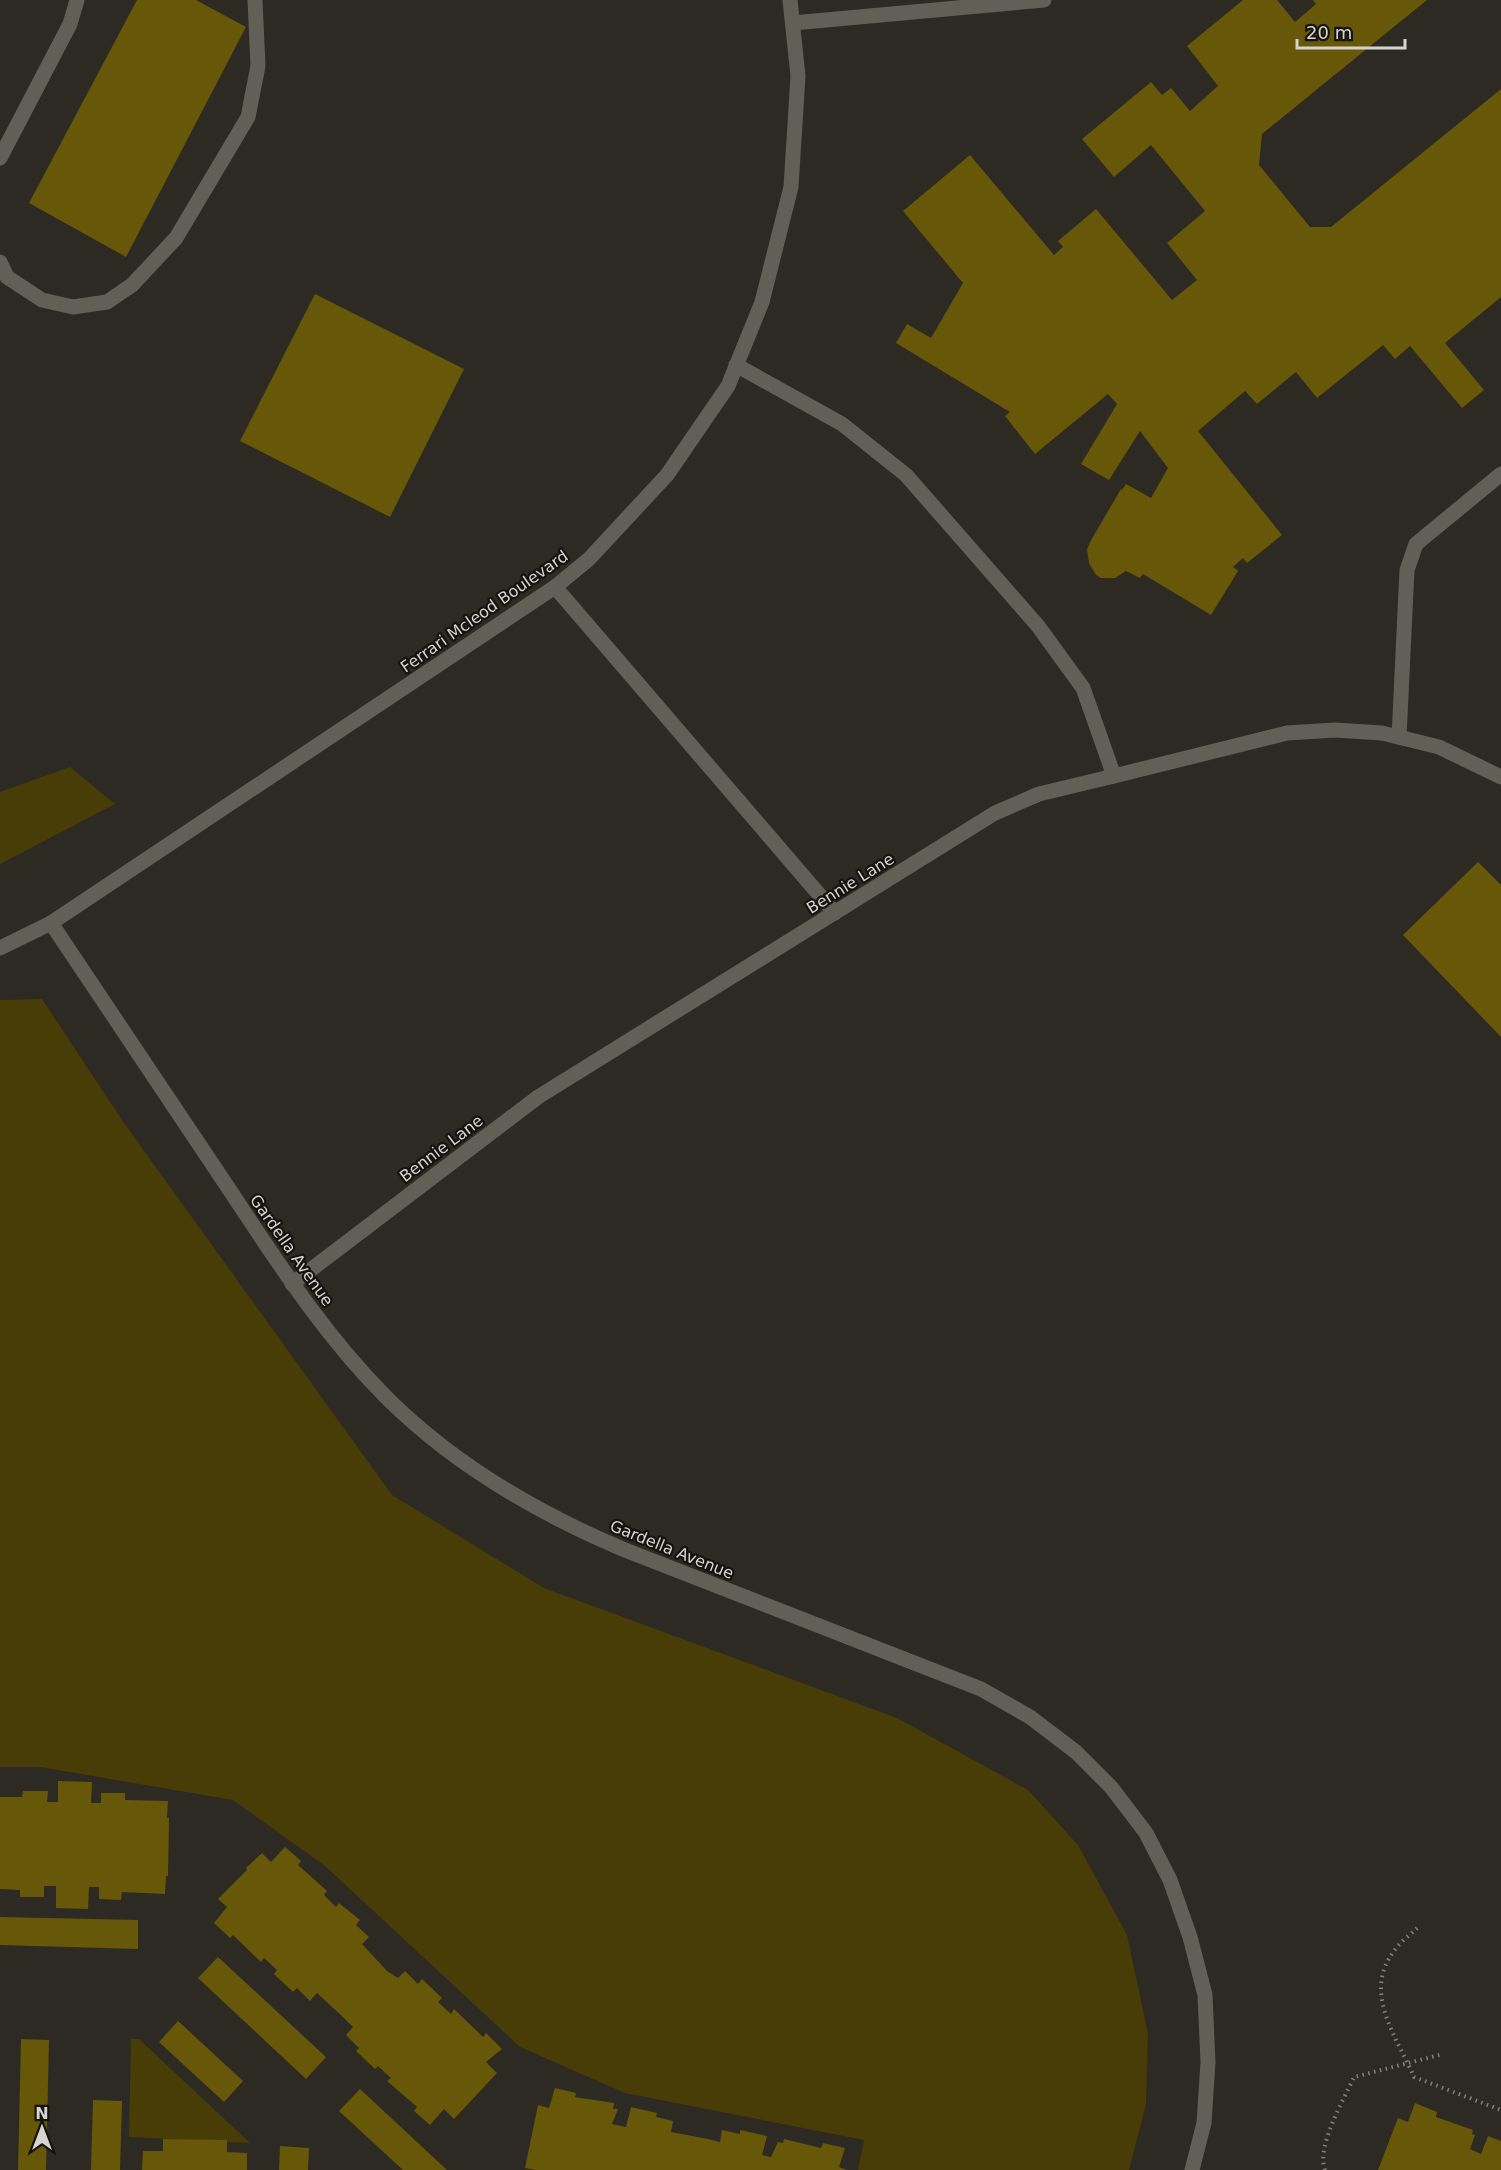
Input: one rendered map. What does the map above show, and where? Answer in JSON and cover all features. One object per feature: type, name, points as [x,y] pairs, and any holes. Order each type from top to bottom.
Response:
[{"type":"street","points":[[0,158],[70,24],[77,0]]},
{"type":"street","points":[[0,262],[7,277],[42,300],[73,308],[106,302],[132,285],[176,238],[248,117],[258,66],[255,0]]},
{"type":"street","name":"Ferrari Mcleod Boulevard","points":[[0,948],[51,923],[555,587],[589,559],[667,475],[728,386],[762,302],[791,187],[798,76],[790,0]]},
{"type":"street","points":[[793,23],[1044,0]]},
{"type":"street","points":[[736,365],[842,424],[906,475],[1038,626],[1083,688],[1114,776]]},
{"type":"street","points":[[1399,737],[1407,570],[1416,544],[1501,474]]},
{"type":"street","points":[[555,587],[835,912]]},
{"type":"street","name":"Bennie Lane","points":[[292,1284],[538,1097],[995,813],[1039,794],[1287,733],[1335,730],[1382,733],[1439,747],[1501,777]]},
{"type":"street","name":"Gardella Avenue","points":[[51,923],[292,1284],[336,1343],[387,1397],[442,1446],[513,1495],[578,1530],[981,1689],[1030,1717],[1076,1752],[1111,1787],[1146,1833],[1170,1880],[1190,1937],[1205,1995],[1208,2062],[1204,2123],[1192,2170]]},
{"type":"path","points":[[1417,1928],[1394,1950],[1386,1964],[1380,1983],[1380,1998],[1384,2014],[1414,2077],[1501,2110]]},
{"type":"path","points":[[1325,2170],[1322,2163],[1323,2156],[1332,2124],[1354,2077],[1443,2054]]},
{"type":"shaded area","points":[[70,767],[115,804],[0,864],[0,792]]},
{"type":"shaded area","points":[[42,999],[124,1123],[392,1495],[544,1588],[897,1718],[1028,1790],[1078,1845],[1127,1935],[1148,2034],[1146,2104],[1129,2170],[858,2170],[864,2140],[625,2093],[520,2047],[324,1865],[233,1800],[40,1767],[0,1767],[0,1000]]},
{"type":"shaded area","points":[[131,2039],[139,2039],[250,2143],[129,2137]]},
{"type":"building","points":[[137,0],[196,0],[246,27],[126,257],[29,203]]},
{"type":"building","points":[[1243,0],[1277,0],[1295,22],[1316,4],[1313,0],[1427,0],[1262,134],[1259,165],[1310,227],[1331,227],[1501,89],[1501,297],[1445,343],[1484,390],[1462,408],[1410,346],[1395,359],[1383,345],[1317,398],[1296,372],[1257,404],[1245,391],[1198,431],[1282,535],[1247,563],[1243,558],[1233,567],[1238,571],[1211,615],[1143,574],[1140,578],[1126,571],[1115,578],[1101,578],[1096,575],[1089,563],[1087,550],[1090,542],[1121,489],[1126,484],[1151,498],[1168,468],[1140,431],[1109,480],[1081,464],[1117,404],[1108,394],[1035,454],[1005,416],[1010,412],[896,343],[907,324],[931,338],[963,283],[903,211],[970,155],[1054,255],[1063,247],[1058,241],[1096,209],[1172,300],[1197,280],[1167,243],[1205,211],[1151,145],[1114,177],[1082,139],[1151,82],[1162,95],[1171,88],[1190,111],[1218,86],[1187,46]]},
{"type":"building","points":[[315,294],[464,369],[390,517],[240,441]]},
{"type":"building","points":[[1478,862],[1501,885],[1501,1037],[1403,935]]},
{"type":"building","points":[[58,1781],[92,1782],[91,1803],[101,1803],[101,1793],[125,1793],[125,1800],[168,1801],[168,1876],[166,1876],[165,1894],[122,1892],[121,1900],[99,1899],[99,1887],[89,1887],[88,1909],[56,1908],[56,1886],[44,1886],[44,1897],[20,1897],[20,1890],[0,1889],[0,1797],[22,1797],[23,1791],[48,1791],[47,1802],[58,1802]]},
{"type":"building","points":[[285,1847],[301,1861],[298,1865],[327,1891],[324,1895],[336,1907],[339,1903],[360,1920],[356,1925],[369,1937],[362,1944],[387,1971],[398,1978],[405,1971],[418,1984],[422,1979],[442,1998],[438,2002],[451,2014],[454,2009],[483,2037],[486,2033],[502,2049],[486,2062],[497,2073],[454,2119],[444,2109],[430,2125],[414,2111],[417,2107],[387,2081],[391,2078],[378,2066],[375,2069],[356,2051],[359,2048],[346,2035],[353,2027],[344,2018],[317,1993],[310,2001],[297,1988],[293,1992],[274,1974],[277,1970],[264,1958],[261,1962],[233,1935],[230,1938],[214,1923],[227,1907],[218,1899],[247,1870],[246,1868],[262,1853],[271,1862]]},
{"type":"building","points":[[0,1917],[138,1920],[138,1949],[0,1945]]},
{"type":"building","points":[[218,1957],[326,2057],[306,2079],[198,1978]]},
{"type":"building","points":[[178,2021],[243,2081],[224,2102],[159,2042]]},
{"type":"building","points":[[21,2039],[49,2040],[46,2170],[18,2170]]},
{"type":"building","points":[[555,2088],[576,2093],[575,2097],[614,2103],[613,2109],[618,2109],[612,2124],[626,2127],[631,2107],[657,2113],[656,2117],[673,2121],[671,2132],[720,2142],[722,2130],[740,2134],[740,2130],[767,2136],[762,2155],[771,2157],[778,2142],[783,2143],[784,2139],[821,2148],[823,2143],[845,2148],[839,2167],[847,2170],[536,2170],[525,2168],[538,2105],[549,2108]]},
{"type":"building","points":[[360,2089],[447,2170],[403,2170],[339,2111]]},
{"type":"building","points":[[93,2100],[122,2101],[120,2170],[91,2170]]},
{"type":"building","points":[[1415,2103],[1437,2112],[1436,2117],[1473,2130],[1472,2134],[1475,2135],[1470,2149],[1481,2154],[1488,2136],[1501,2141],[1501,2170],[1378,2170],[1398,2118],[1408,2122]]},
{"type":"building","points":[[163,2139],[227,2140],[227,2152],[247,2153],[247,2170],[142,2170],[143,2151],[163,2151]]},
{"type":"building","points":[[280,2146],[309,2148],[308,2170],[279,2170]]}]
